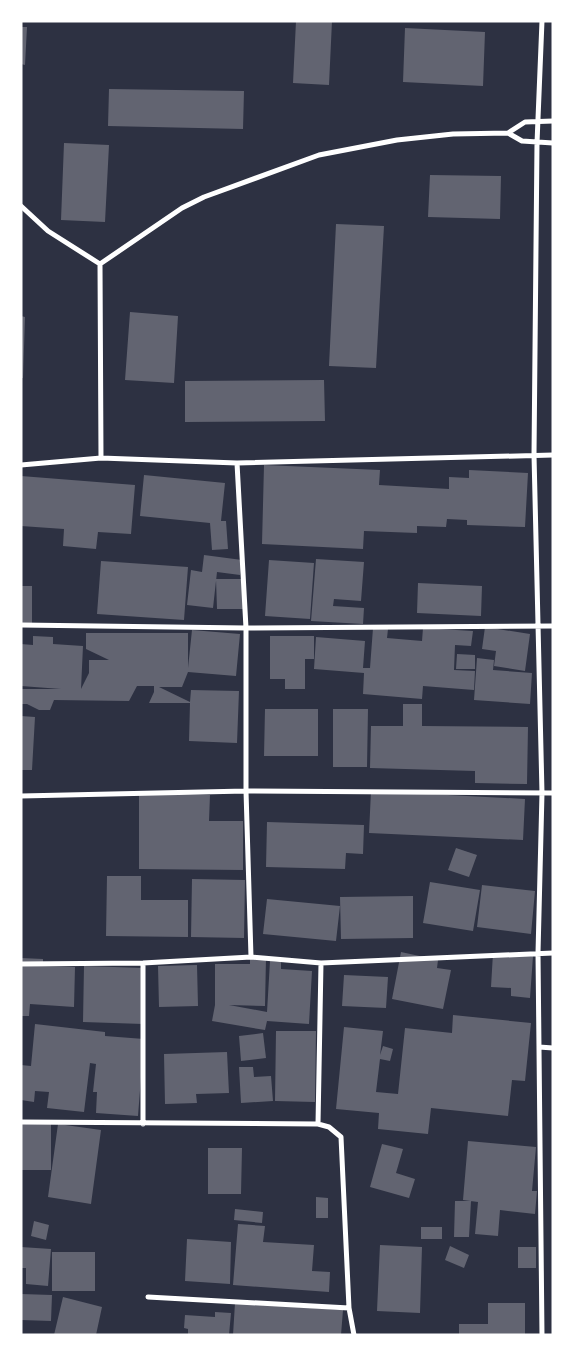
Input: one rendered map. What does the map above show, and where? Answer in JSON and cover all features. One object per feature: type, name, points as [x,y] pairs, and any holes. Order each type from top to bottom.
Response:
[{"type":"street","points":[[542,21],[537,143],[534,455],[542,793],[538,953],[542,1335]]},
{"type":"street","points":[[100,264],[182,208],[197,200],[319,155],[397,140],[434,136],[508,133],[525,122],[553,121]]},
{"type":"street","points":[[508,133],[522,141],[553,143]]},
{"type":"street","points":[[21,206],[48,231],[100,264]]},
{"type":"street","points":[[100,264],[101,458]]},
{"type":"street","points":[[21,465],[101,458],[236,463],[553,455]]},
{"type":"street","points":[[236,463],[246,628],[246,791],[250,957]]},
{"type":"street","points":[[21,625],[246,628],[553,626]]},
{"type":"street","points":[[21,796],[246,791],[553,793]]},
{"type":"street","points":[[21,964],[143,962],[250,957],[321,962],[553,953]]},
{"type":"street","points":[[143,962],[143,1124]]},
{"type":"street","points":[[318,1124],[321,962]]},
{"type":"street","points":[[539,1047],[553,1048]]},
{"type":"street","points":[[21,1122],[318,1124],[329,1127],[341,1137],[349,1308],[354,1335]]},
{"type":"street","points":[[148,1297],[349,1308]]},
{"type":"building","points":[[296,21],[332,21],[329,85],[293,83]]},
{"type":"building","points":[[21,27],[27,27],[25,65],[21,64]]},
{"type":"building","points":[[405,28],[485,32],[483,86],[403,82]]},
{"type":"building","points":[[109,89],[244,91],[243,129],[108,126]]},
{"type":"building","points":[[64,143],[109,145],[105,222],[61,220]]},
{"type":"building","points":[[430,175],[501,176],[500,219],[428,217]]},
{"type":"building","points":[[336,224],[384,226],[376,368],[329,366]]},
{"type":"building","points":[[130,312],[178,316],[174,383],[125,380]]},
{"type":"building","points":[[21,316],[25,317],[23,378],[21,378]]},
{"type":"building","points":[[324,380],[325,421],[185,422],[185,381]]},
{"type":"building","points":[[264,465],[380,470],[379,485],[449,489],[449,477],[469,478],[469,470],[528,473],[525,527],[467,525],[467,520],[447,519],[446,527],[417,526],[417,533],[364,531],[363,549],[262,544]]},
{"type":"building","points":[[144,475],[225,483],[221,521],[226,521],[228,549],[212,550],[210,523],[140,516]]},
{"type":"building","points":[[21,476],[135,485],[131,534],[98,532],[96,549],[63,546],[64,529],[21,526]]},
{"type":"building","points":[[204,555],[242,560],[240,575],[217,572],[213,608],[187,605],[191,570],[202,572]]},
{"type":"building","points":[[316,559],[364,562],[361,601],[334,599],[333,606],[364,608],[363,624],[311,621]]},
{"type":"building","points":[[269,560],[314,563],[310,619],[265,616]]},
{"type":"building","points":[[101,561],[188,567],[184,620],[97,614]]},
{"type":"building","points":[[216,579],[244,579],[244,609],[217,609]]},
{"type":"building","points":[[418,583],[482,586],[481,616],[417,613]]},
{"type":"building","points":[[21,586],[32,586],[32,625],[21,625]]},
{"type":"building","points":[[485,627],[530,634],[525,671],[494,666],[496,651],[482,649]]},
{"type":"building","points":[[373,628],[388,629],[387,638],[422,641],[423,628],[473,631],[471,646],[455,645],[454,670],[475,671],[474,690],[423,686],[422,699],[363,694],[364,673],[314,669],[316,637],[365,641],[363,668],[370,668]]},
{"type":"building","points":[[192,630],[240,634],[236,676],[188,672],[182,687],[159,687],[190,702],[191,690],[239,691],[237,743],[189,741],[190,703],[149,703],[154,692],[154,686],[137,686],[129,701],[54,700],[50,710],[39,710],[27,704],[21,704],[21,689],[61,689],[21,686],[21,644],[33,645],[33,636],[53,637],[53,644],[83,646],[81,689],[89,673],[89,660],[109,660],[86,649],[86,633],[188,633],[188,668]]},
{"type":"building","points":[[270,636],[314,636],[314,659],[305,659],[305,689],[285,689],[285,679],[270,679]]},
{"type":"building","points":[[457,654],[475,655],[475,669],[456,669]]},
{"type":"building","points":[[477,658],[494,660],[493,670],[532,673],[530,704],[474,700]]},
{"type":"building","points":[[403,704],[422,704],[422,726],[528,727],[527,784],[475,783],[475,771],[370,768],[371,726],[403,726]]},
{"type":"building","points":[[265,709],[318,709],[318,756],[264,756]]},
{"type":"building","points":[[333,709],[368,709],[367,767],[333,767]]},
{"type":"building","points":[[21,716],[35,717],[32,770],[21,770]]},
{"type":"building","points":[[371,791],[525,799],[523,840],[369,833]]},
{"type":"building","points":[[139,794],[210,795],[209,821],[243,821],[243,870],[139,869]]},
{"type":"building","points":[[267,822],[364,825],[363,854],[346,853],[345,869],[266,867]]},
{"type":"building","points":[[456,848],[477,855],[469,877],[448,870]]},
{"type":"building","points":[[107,876],[141,876],[141,900],[188,900],[188,937],[106,936]]},
{"type":"building","points":[[192,879],[245,880],[244,938],[191,937]]},
{"type":"building","points":[[430,882],[480,890],[473,931],[423,923]]},
{"type":"building","points":[[482,885],[535,891],[531,934],[477,927]]},
{"type":"building","points":[[413,896],[413,938],[341,939],[340,897]]},
{"type":"building","points":[[267,899],[340,906],[336,941],[263,934]]},
{"type":"building","points":[[401,952],[438,960],[437,968],[451,970],[443,1009],[392,999]]},
{"type":"building","points":[[493,953],[533,956],[530,998],[511,996],[511,988],[491,987]]},
{"type":"building","points":[[21,958],[43,959],[43,966],[75,967],[74,1007],[30,1004],[29,1016],[21,1016]]},
{"type":"building","points":[[250,958],[266,958],[265,1006],[229,1005],[267,1012],[270,961],[281,962],[281,969],[312,971],[309,1024],[267,1021],[265,1030],[212,1021],[215,1005],[215,964],[250,964]]},
{"type":"building","points":[[197,965],[198,1006],[159,1007],[158,966]]},
{"type":"building","points":[[84,966],[144,968],[143,1024],[83,1022]]},
{"type":"building","points":[[344,975],[388,977],[386,1008],[342,1006]]},
{"type":"building","points":[[453,1015],[531,1023],[525,1081],[512,1080],[508,1116],[431,1108],[428,1134],[378,1129],[379,1113],[336,1109],[344,1027],[383,1031],[380,1055],[383,1046],[393,1049],[390,1061],[380,1059],[376,1092],[398,1094],[405,1028],[452,1033]]},
{"type":"building","points":[[35,1024],[105,1032],[105,1036],[144,1039],[138,1116],[96,1113],[97,1092],[93,1092],[96,1064],[90,1063],[84,1112],[47,1108],[49,1092],[35,1091],[34,1102],[21,1100],[21,1065],[31,1066]]},
{"type":"building","points":[[276,1031],[316,1031],[315,1102],[275,1101]]},
{"type":"building","points":[[263,1033],[266,1058],[241,1061],[239,1036]]},
{"type":"building","points":[[227,1052],[229,1093],[196,1094],[197,1103],[165,1104],[164,1054]]},
{"type":"building","points":[[239,1067],[253,1067],[254,1077],[271,1076],[273,1101],[241,1103]]},
{"type":"building","points":[[21,1121],[51,1121],[51,1170],[21,1170]]},
{"type":"building","points":[[58,1124],[101,1130],[91,1204],[48,1197]]},
{"type":"building","points":[[468,1141],[536,1147],[532,1191],[537,1191],[535,1214],[500,1210],[498,1236],[475,1234],[478,1202],[463,1200]]},
{"type":"building","points":[[382,1144],[403,1149],[396,1173],[415,1179],[409,1198],[370,1187]]},
{"type":"building","points":[[208,1148],[242,1148],[241,1194],[208,1194]]},
{"type":"building","points":[[316,1197],[328,1198],[328,1218],[316,1218]]},
{"type":"building","points":[[455,1201],[471,1201],[469,1237],[454,1237]]},
{"type":"building","points":[[235,1209],[263,1212],[262,1223],[234,1220]]},
{"type":"building","points":[[34,1221],[49,1225],[46,1240],[31,1236]]},
{"type":"building","points":[[238,1224],[265,1226],[263,1242],[314,1245],[312,1271],[330,1272],[329,1292],[233,1285]]},
{"type":"building","points":[[421,1227],[442,1227],[442,1239],[421,1239]]},
{"type":"building","points":[[187,1239],[231,1242],[230,1284],[185,1281]]},
{"type":"building","points":[[380,1245],[422,1247],[420,1313],[377,1311]]},
{"type":"building","points":[[450,1246],[469,1255],[464,1268],[445,1260]]},
{"type":"building","points":[[21,1247],[51,1249],[48,1286],[26,1284],[26,1268],[21,1268]]},
{"type":"building","points":[[518,1247],[536,1247],[536,1268],[518,1268]]},
{"type":"building","points":[[52,1252],[95,1252],[95,1291],[52,1291]]},
{"type":"building","points":[[21,1294],[52,1295],[51,1321],[21,1320]]},
{"type":"building","points":[[63,1297],[102,1307],[96,1335],[54,1335]]},
{"type":"building","points":[[235,1303],[343,1310],[341,1335],[233,1335]]},
{"type":"building","points":[[488,1303],[525,1303],[525,1335],[459,1335],[459,1324],[488,1324]]},
{"type":"building","points":[[215,1312],[231,1313],[229,1335],[188,1335],[188,1329],[184,1328],[185,1315],[215,1317]]}]
